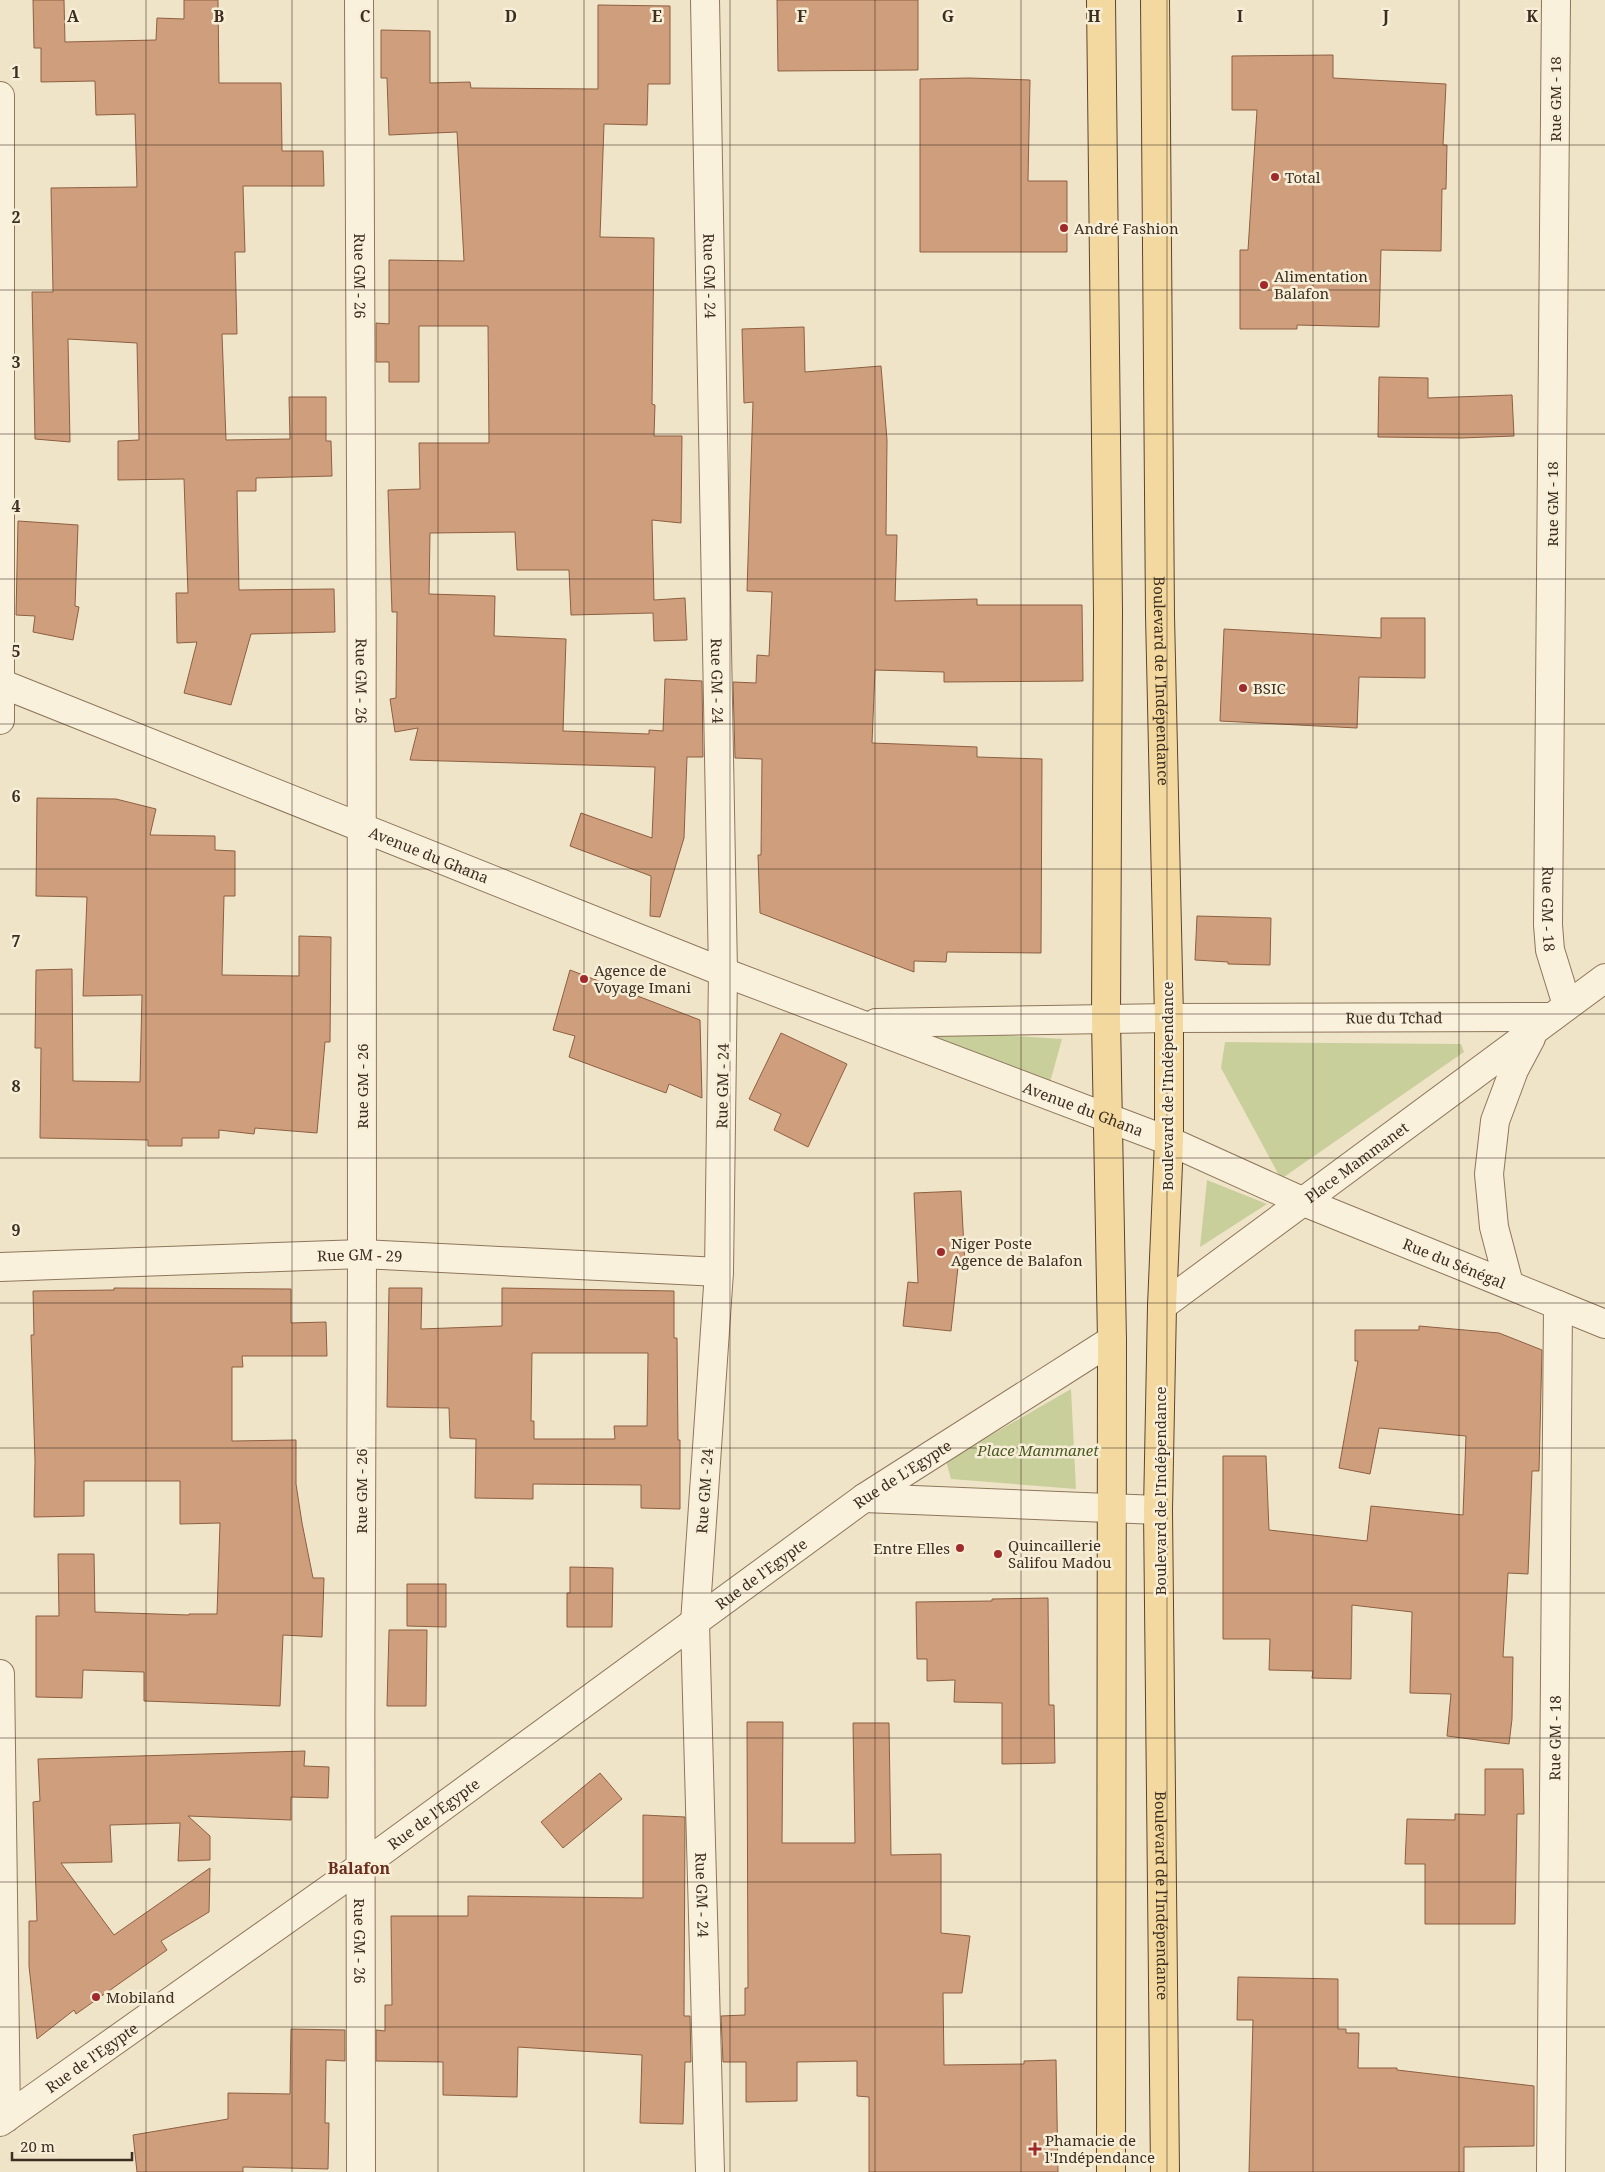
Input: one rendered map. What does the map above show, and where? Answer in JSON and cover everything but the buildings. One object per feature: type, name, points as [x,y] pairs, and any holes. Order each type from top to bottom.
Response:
[{"type":"main road","points":[[1101,0],[1108,612],[1106,1020],[1112,1340],[1111,2172]]},
{"type":"main road","name":"Boulevard de l'Indépendance","points":[[1156,0],[1160,616],[1169,1018],[1169,1141],[1162,1306],[1158,1510],[1165,2172]]},
{"type":"street","name":"Rue GM - 26","points":[[359,0],[362,827],[359,1868],[361,2172]]},
{"type":"street","name":"Rue GM - 24","points":[[705,0],[723,972],[719,1272],[696,1623],[710,2172]]},
{"type":"street","name":"Rue GM - 18","points":[[1551,1018],[1548,925],[1556,0]]},
{"type":"street","points":[[0,96],[0,720]]},
{"type":"street","name":"Avenue du Ghana","points":[[0,683],[723,972],[1169,1141],[1304,1202]]},
{"type":"street","points":[[1510,1284],[1494,1227],[1489,1174],[1495,1121],[1514,1070],[1551,1018],[1605,978]]},
{"type":"street","name":"Avenue du Ghana","points":[[860,1023],[1169,1018]]},
{"type":"street","name":"Rue du Tchad","points":[[1169,1018],[1551,1018]]},
{"type":"street","name":"Place Mammanet","points":[[1162,1306],[1551,1018]]},
{"type":"street","name":"Rue du Sénégal","points":[[1304,1202],[1605,1324]]},
{"type":"street","name":"Rue GM - 29","points":[[0,1267],[362,1254],[719,1272]]},
{"type":"street","name":"Rue GM - 18","points":[[1551,2172],[1558,1305]]},
{"type":"street","name":"Rue de L'Egypte","points":[[864,1498],[1112,1340]]},
{"type":"street","name":"Rue de L'Egypte","points":[[864,1498],[1158,1510]]},
{"type":"street","name":"Rue de l'Egypte","points":[[3,2120],[359,1868],[696,1623],[864,1498]]},
{"type":"street","points":[[0,1674],[3,2120]]},
{"type":"green space","points":[[935,1031],[1062,1039],[1049,1086],[932,1042]]},
{"type":"green space","points":[[1225,1042],[1461,1044],[1464,1052],[1281,1179],[1221,1068]]},
{"type":"green space","points":[[1207,1180],[1267,1204],[1200,1247]]},
{"type":"green space","name":"Place Mammanet","points":[[1071,1389],[1076,1489],[951,1479],[946,1461]]},
{"type":"place","name":"Total","points":[[1275,177]]},
{"type":"place","name":"André Fashion","points":[[1064,228]]},
{"type":"place","name":"Alimentation Balafon","points":[[1264,285]]},
{"type":"place","name":"BSIC","points":[[1243,688]]},
{"type":"place","name":"Agence de Voyage Imani","points":[[584,979]]},
{"type":"place","name":"Niger Poste Agence de Balafon","points":[[941,1252]]},
{"type":"place","name":"Entre Elles","points":[[960,1548]]},
{"type":"place","name":"Quincaillerie Salifou Madou","points":[[998,1554]]},
{"type":"place","name":"Mobiland","points":[[96,1997]]},
{"type":"place","name":"Phamacie de l'Indépendance","points":[[1035,2149]]},
{"type":"district","name":"Balafon","points":[[359,1868]]}]
